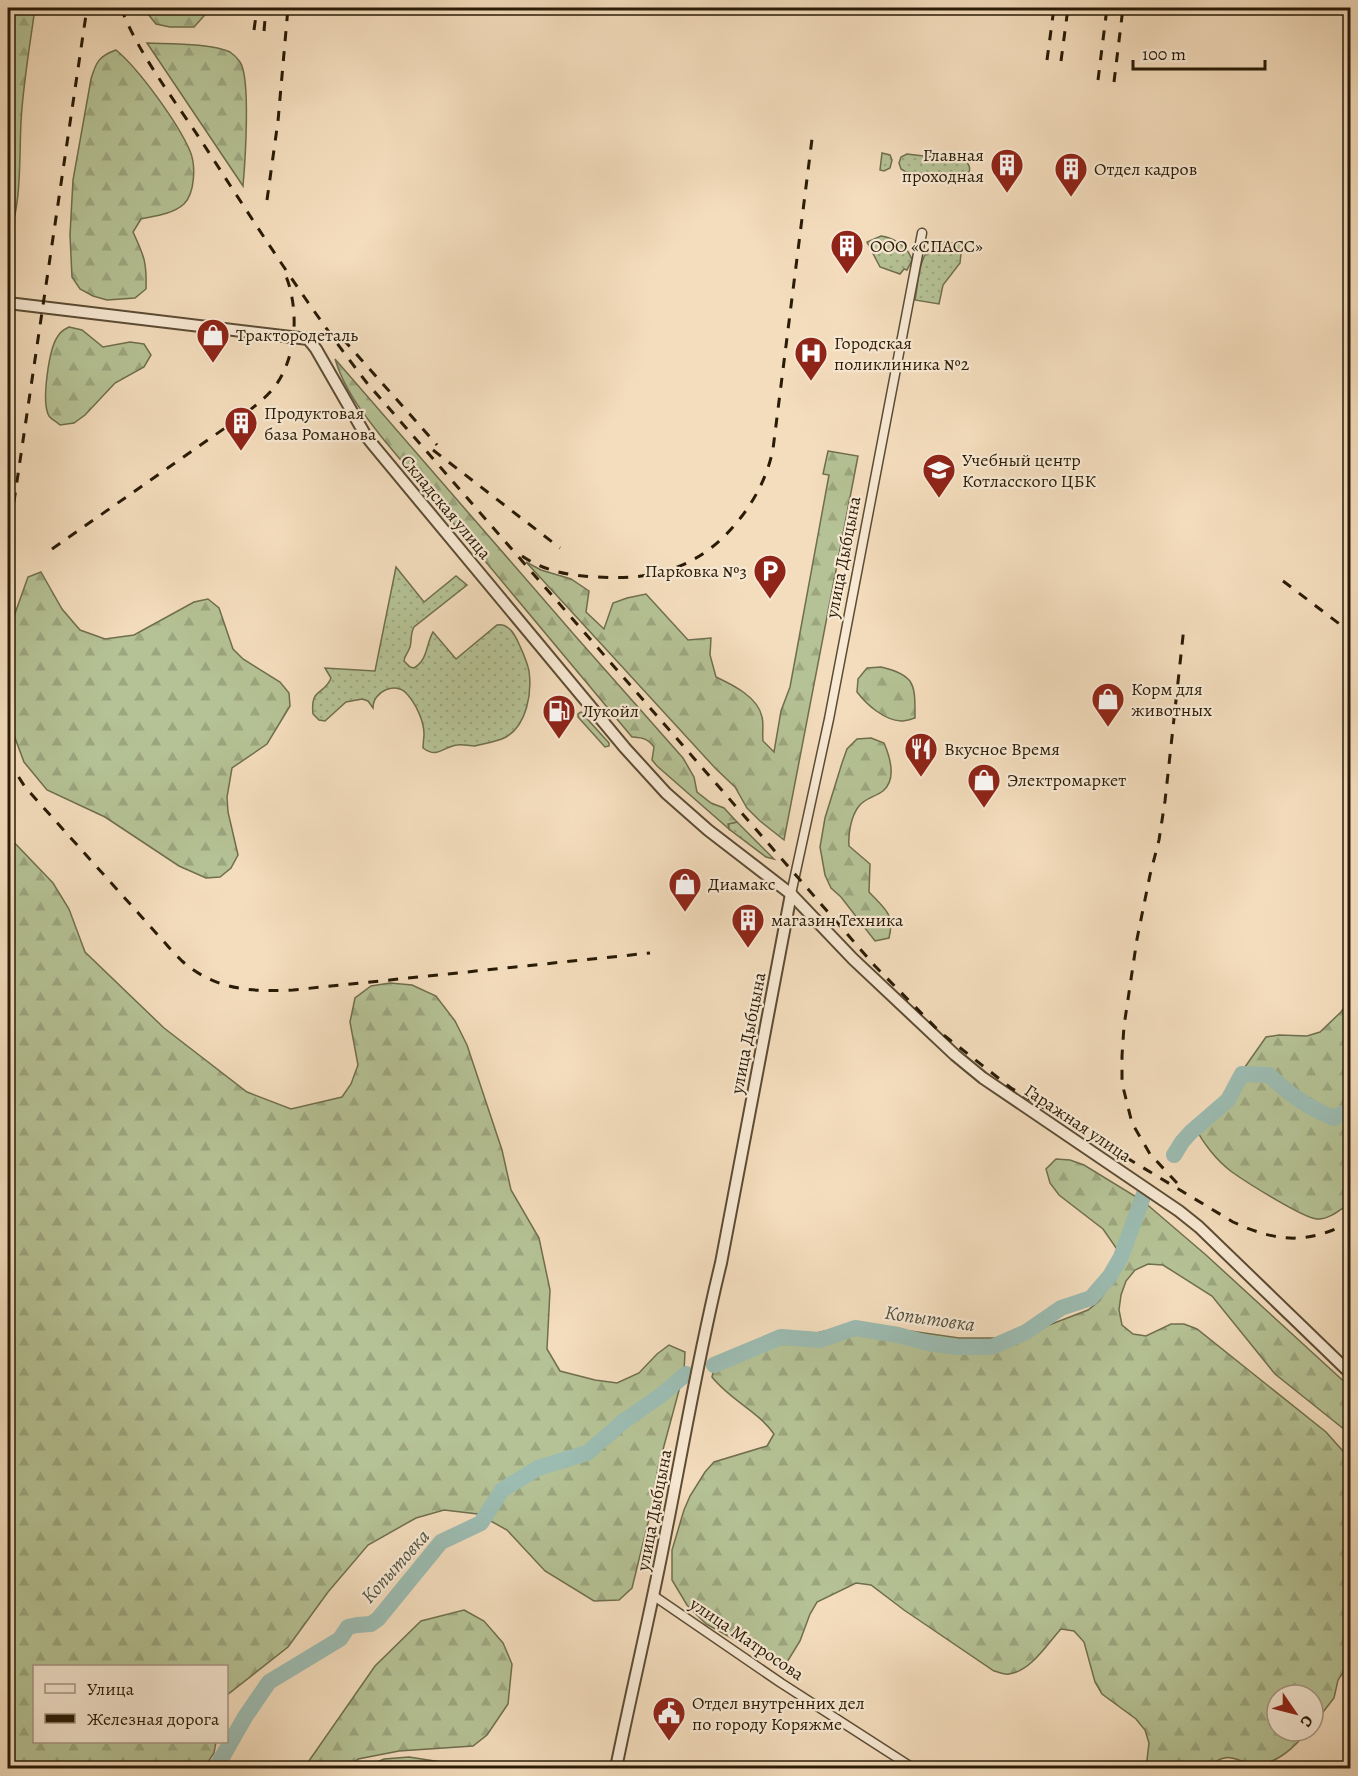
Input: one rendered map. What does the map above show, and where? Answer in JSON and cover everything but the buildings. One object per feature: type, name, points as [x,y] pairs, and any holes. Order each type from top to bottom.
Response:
[{"type":"street","name":"улица Дыбцына","points":[[616,1768],[654,1596],[708,1317],[721,1263],[791,894],[829,719],[922,232]]},
{"type":"street","name":"Складская улица","points":[[8,303],[308,339],[370,441],[625,748],[666,793],[708,830],[791,894]]},
{"type":"street","name":"Гаражная улица","points":[[791,894],[853,959],[955,1055],[983,1078],[1179,1211],[1350,1373]]},
{"type":"street","name":"улица Матросова","points":[[654,1596],[781,1683],[913,1768]]},
{"type":"green space","points":[[8,8],[35,8],[22,108],[18,197],[8,240]]},
{"type":"green space","points":[[129,8],[211,8],[194,27],[170,27],[156,24],[148,14]]},
{"type":"green space","points":[[147,43],[190,44],[222,49],[230,52],[240,62],[246,102],[243,186]]},
{"type":"green space","points":[[116,50],[146,83],[177,126],[190,151],[194,171],[190,193],[184,204],[158,216],[141,219],[133,232],[144,259],[146,289],[135,298],[107,300],[80,289],[72,277],[70,235],[73,180],[91,79],[99,60]]},
{"type":"green space","points":[[882,153],[890,155],[892,160],[890,168],[884,171],[880,170]]},
{"type":"green space","points":[[907,154],[965,161],[970,170],[962,178],[906,172],[901,169],[899,163],[901,157]]},
{"type":"green space","points":[[881,236],[896,241],[904,247],[912,260],[907,270],[904,269],[900,274],[880,267],[867,242]]},
{"type":"green space","points":[[941,242],[962,244],[960,263],[943,285],[939,304],[915,300],[924,258],[933,245]]},
{"type":"green space","points":[[69,327],[82,330],[103,347],[130,342],[144,344],[151,355],[144,367],[115,383],[85,415],[74,423],[60,425],[49,416],[46,388],[49,363],[55,342],[60,333]]},
{"type":"green space","points":[[335,359],[683,758],[694,777],[697,792],[711,803],[724,808],[737,822],[728,824],[729,829],[657,766],[652,760],[654,747],[647,740],[632,737],[377,431],[349,392]]},
{"type":"green space","points":[[828,451],[858,456],[784,840],[747,808],[735,787],[526,562],[541,570],[571,579],[589,591],[586,612],[604,629],[613,603],[646,594],[688,640],[711,638],[710,655],[716,677],[744,692],[756,703],[763,720],[763,741],[774,752],[781,711],[790,687],[829,475],[823,474]]},
{"type":"green space","points":[[396,567],[424,602],[456,576],[467,585],[414,627],[410,647],[404,661],[410,667],[414,668],[422,661],[433,632],[456,659],[497,625],[505,626],[513,634],[527,664],[530,689],[527,708],[519,725],[506,737],[475,746],[457,745],[436,752],[428,751],[423,748],[424,729],[421,718],[407,694],[397,688],[381,693],[374,702],[373,708],[368,701],[362,699],[346,702],[325,721],[319,720],[313,714],[316,695],[331,678],[325,668],[375,671]]},
{"type":"green space","points":[[41,572],[62,609],[80,630],[105,639],[134,635],[194,602],[208,599],[219,608],[233,649],[243,659],[280,682],[289,693],[290,706],[267,744],[232,768],[227,797],[228,812],[238,855],[231,868],[220,877],[206,878],[179,866],[105,817],[47,790],[24,762],[8,719],[8,633],[28,577]]},
{"type":"green space","points":[[881,667],[901,674],[911,683],[915,697],[915,718],[901,721],[888,718],[871,707],[857,692],[858,679],[867,668]]},
{"type":"green space","points":[[581,712],[609,743],[609,746],[605,747],[578,717]]},
{"type":"green space","points":[[871,738],[884,743],[890,761],[890,780],[883,791],[864,801],[856,810],[852,820],[849,846],[870,864],[869,892],[890,917],[889,938],[875,941],[841,897],[831,888],[825,875],[820,847],[825,818],[847,749],[857,739]]},
{"type":"green space","points":[[737,822],[774,859],[766,857],[729,829],[728,824]]},
{"type":"green space","points":[[8,836],[53,883],[69,909],[85,952],[164,1028],[247,1092],[291,1109],[342,1097],[351,1084],[358,1065],[350,1022],[355,998],[371,986],[390,983],[412,985],[436,996],[455,1021],[467,1045],[502,1150],[511,1190],[539,1238],[550,1290],[547,1349],[560,1371],[617,1383],[639,1373],[669,1345],[685,1352],[684,1372],[658,1468],[650,1515],[632,1588],[619,1600],[594,1601],[545,1571],[507,1530],[478,1514],[444,1510],[416,1518],[368,1545],[328,1592],[288,1647],[228,1694],[228,1665],[33,1665],[33,1743],[216,1743],[214,1753],[204,1768],[8,1768]]},
{"type":"green space","points":[[1350,999],[1350,1203],[1330,1216],[1317,1219],[1288,1206],[1232,1172],[1210,1151],[1194,1125],[1224,1097],[1266,1037],[1307,1036],[1320,1032],[1341,1012]]},
{"type":"green space","points":[[1056,1159],[1070,1160],[1084,1165],[1143,1201],[1206,1255],[1350,1387],[1350,1434],[1275,1374],[1212,1296],[1163,1265],[1148,1264],[1135,1270],[1126,1281],[1119,1310],[1122,1325],[1133,1334],[1146,1336],[1171,1324],[1184,1324],[1197,1329],[1326,1432],[1350,1459],[1350,1662],[1338,1680],[1334,1698],[1325,1710],[1325,1683],[1265,1683],[1265,1743],[1296,1743],[1280,1757],[1266,1763],[1251,1763],[1228,1758],[1215,1762],[1207,1768],[1146,1768],[1149,1743],[1145,1730],[1136,1719],[1102,1694],[1095,1682],[1084,1642],[1074,1631],[1061,1629],[1024,1668],[1017,1672],[1003,1674],[994,1671],[871,1585],[856,1583],[817,1602],[800,1641],[784,1667],[706,1624],[687,1605],[672,1580],[672,1550],[684,1510],[705,1472],[714,1462],[767,1446],[774,1434],[712,1377],[715,1364],[726,1355],[825,1331],[883,1327],[959,1338],[1025,1338],[1049,1325],[1088,1310],[1098,1302],[1114,1280],[1120,1267],[1119,1252],[1103,1229],[1059,1195],[1050,1183],[1046,1169]]},
{"type":"green space","points":[[464,1610],[484,1621],[503,1643],[512,1664],[508,1704],[487,1735],[473,1746],[399,1751],[358,1759],[349,1768],[304,1768],[375,1666],[421,1621]]},
{"type":"green space","points":[[409,1757],[463,1768],[363,1768],[384,1759]]},
{"type":"waterway","name":"Копытовка","points":[[1174,1155],[1191,1132],[1228,1100],[1242,1074],[1269,1075],[1299,1100],[1334,1118],[1350,1110]]},
{"type":"waterway","name":"Копытовка","points":[[714,1365],[781,1337],[820,1340],[855,1328],[928,1343],[957,1347],[992,1347],[1026,1332],[1061,1308],[1091,1298],[1110,1276],[1121,1257],[1144,1194]]},
{"type":"waterway","name":"Копытовка","points":[[216,1768],[245,1717],[269,1682],[340,1639],[348,1627],[371,1624],[378,1619],[441,1542],[481,1523],[502,1490],[538,1468],[587,1453],[624,1421],[660,1396],[686,1374]]},
{"type":"railway","points":[[8,542],[87,8]]},
{"type":"railway","points":[[121,8],[159,78],[303,295],[367,383],[875,966],[940,1032],[1011,1088],[1233,1222],[1264,1234],[1292,1238],[1319,1235],[1350,1222]]},
{"type":"railway","points":[[254,30],[257,8]]},
{"type":"railway","points":[[264,31],[266,8]]},
{"type":"railway","points":[[267,200],[278,121],[288,8]]},
{"type":"railway","points":[[1047,60],[1054,8]]},
{"type":"railway","points":[[1061,61],[1068,8]]},
{"type":"railway","points":[[1098,80],[1107,8]]},
{"type":"railway","points":[[1114,82],[1123,8]]},
{"type":"railway","points":[[522,556],[548,569],[577,575],[619,578],[660,573],[678,567],[712,547],[742,516],[765,476],[773,449],[812,139]]},
{"type":"railway","points":[[52,549],[245,414],[273,389],[288,360],[294,332],[293,303],[286,276]]},
{"type":"railway","points":[[343,339],[437,445]]},
{"type":"railway","points":[[433,450],[560,548]]},
{"type":"railway","points":[[1283,581],[1350,632]]},
{"type":"railway","points":[[1177,1183],[1150,1154],[1132,1123],[1122,1083],[1122,1056],[1124,1026],[1137,939],[1159,840],[1165,801],[1184,627]]},
{"type":"railway","points":[[8,760],[25,787],[174,953],[207,978],[234,987],[293,990],[650,953]]},
{"type":"place","name":"Главная проходная","points":[[1007,194]]},
{"type":"place","name":"Отдел кадров","points":[[1071,198]]},
{"type":"place","name":"ООО «СПАСС»","points":[[847,275]]},
{"type":"place","name":"Трактородеталь","points":[[213,364]]},
{"type":"place","name":"Городская поликлиника №2","points":[[811,382]]},
{"type":"place","name":"Продуктовая база Романова","points":[[241,452]]},
{"type":"place","name":"Учебный центр Котласского ЦБК","points":[[939,499]]},
{"type":"place","name":"Парковка №3","points":[[770,600]]},
{"type":"place","name":"Корм для животных","points":[[1108,728]]},
{"type":"place","name":"Лукойл","points":[[559,740]]},
{"type":"place","name":"Вкусное Время","points":[[921,778]]},
{"type":"place","name":"Электромаркет","points":[[984,809]]},
{"type":"place","name":"Диамакс","points":[[685,913]]},
{"type":"place","name":"магазин Техника","points":[[748,949]]},
{"type":"place","name":"Отдел внутренних дел по городу Коряжме","points":[[669,1742]]}]
